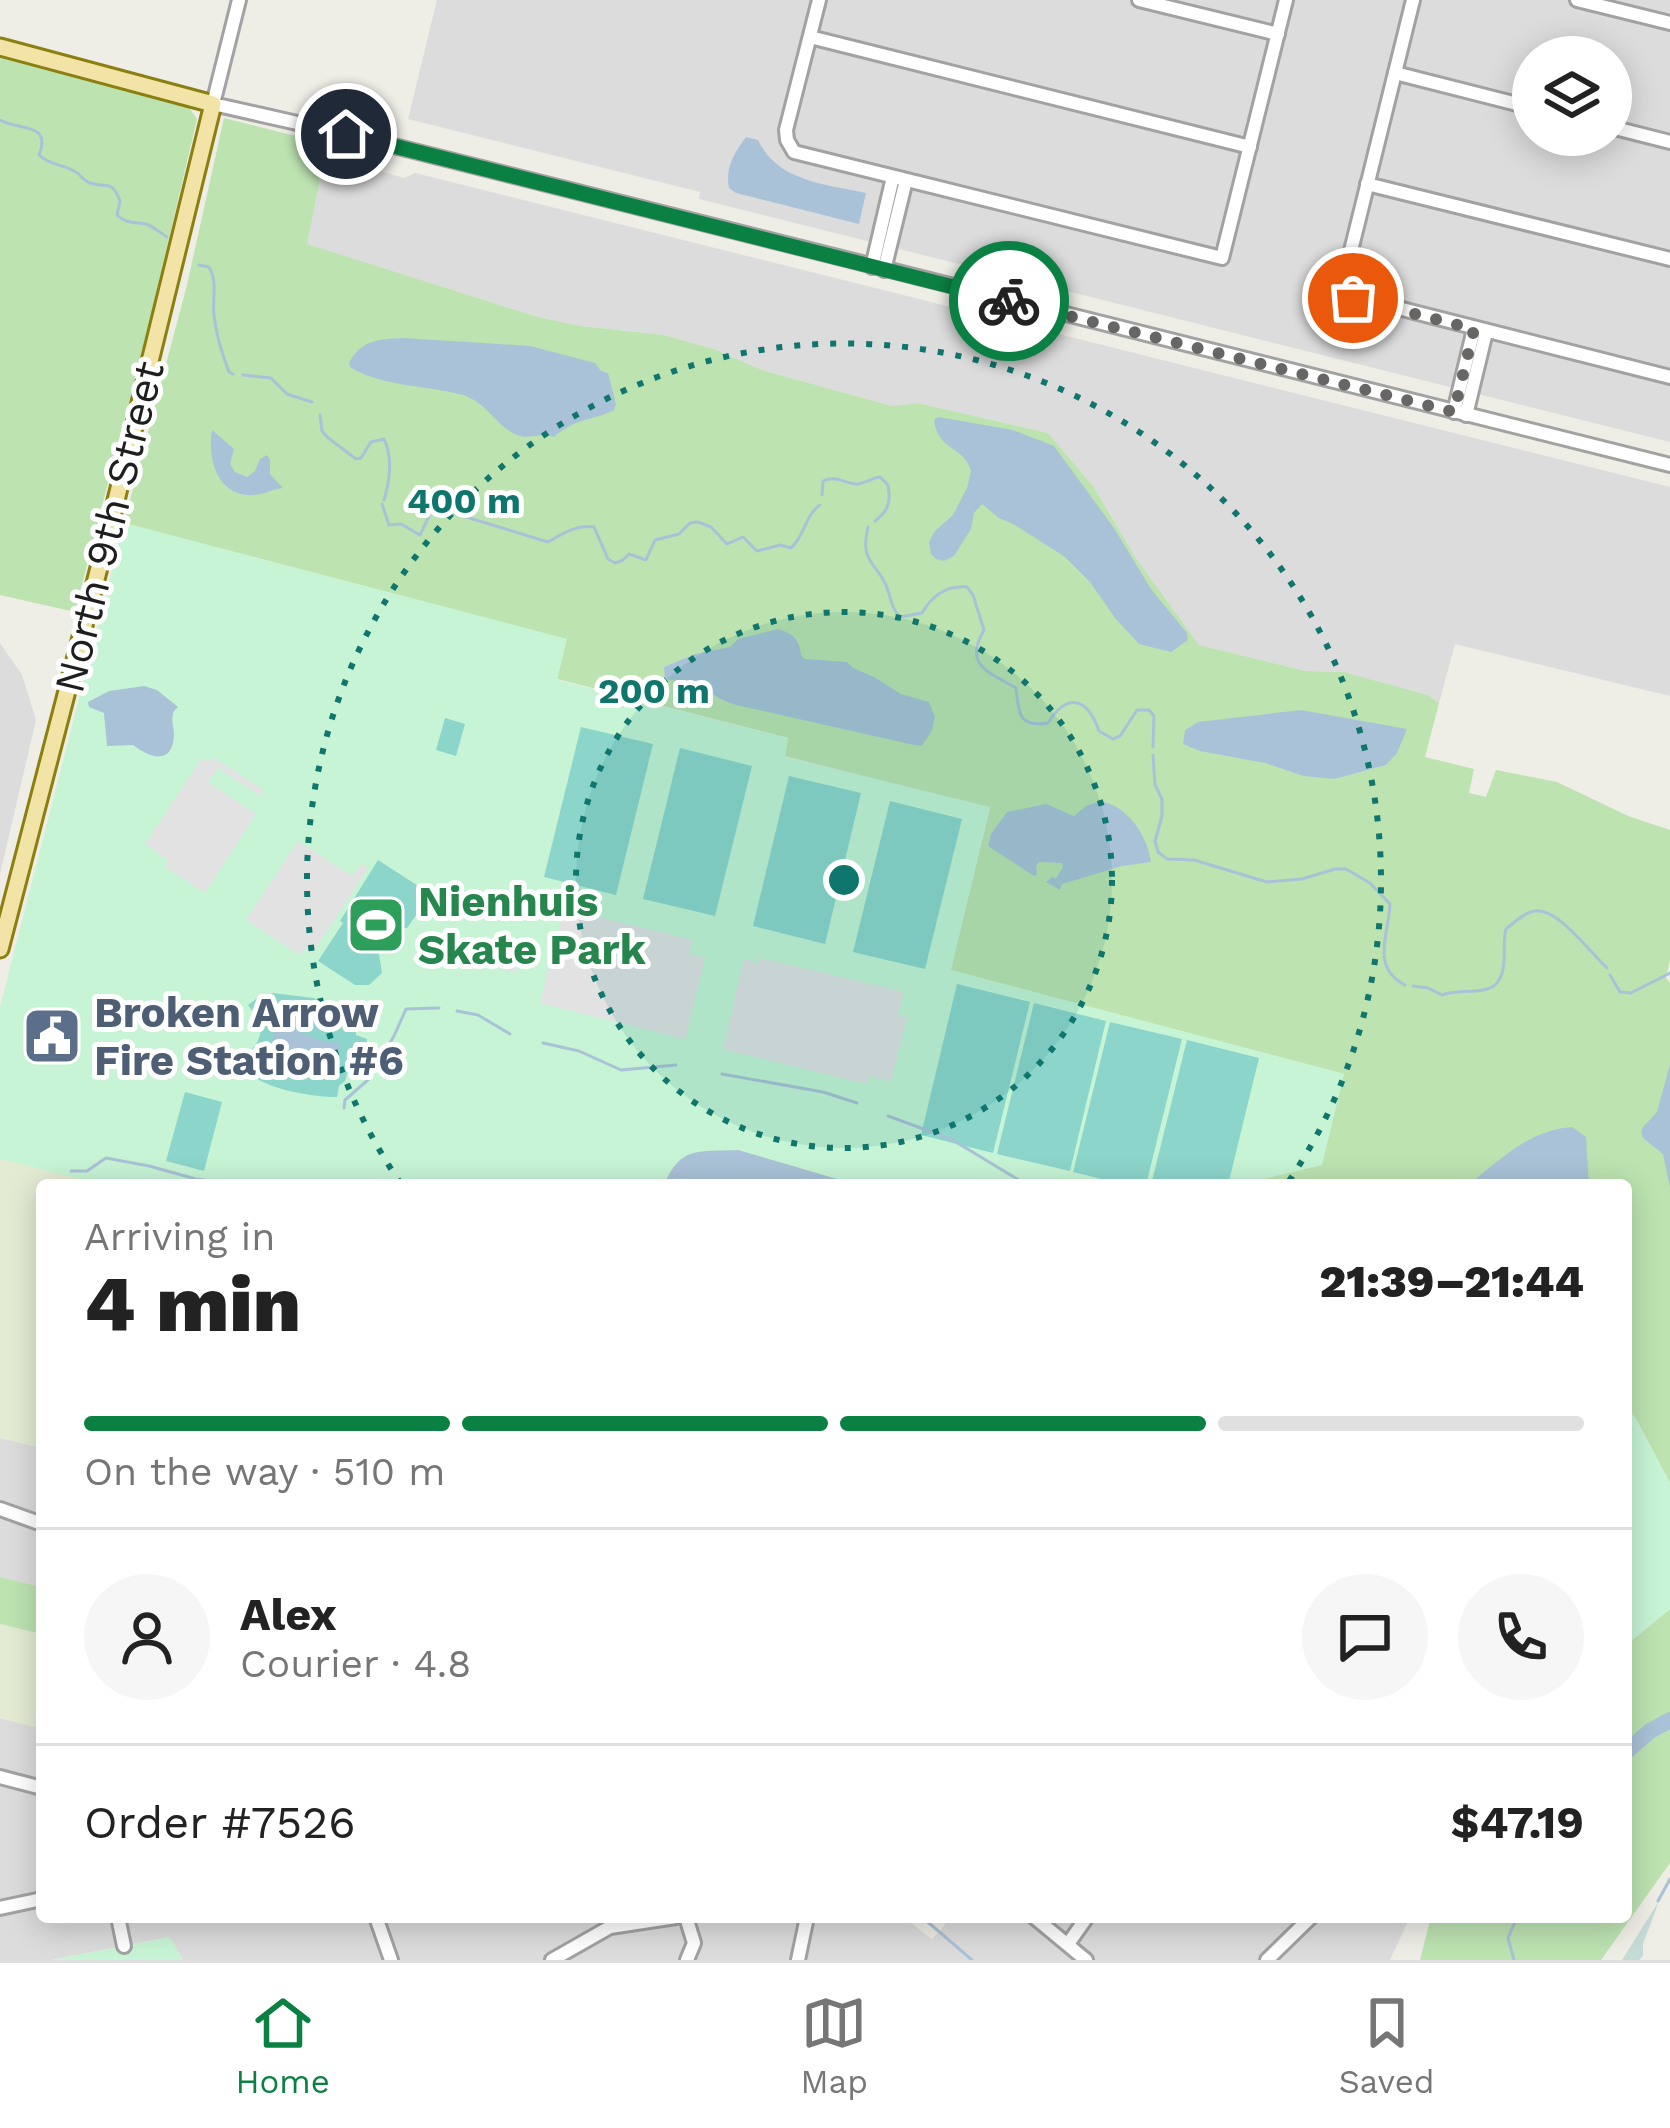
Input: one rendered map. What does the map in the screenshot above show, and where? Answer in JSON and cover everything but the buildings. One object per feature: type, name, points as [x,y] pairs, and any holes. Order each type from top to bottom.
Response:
[{"type":"main road","points":[[0,47],[213,104]]},
{"type":"main road","name":"North 9th Street","points":[[1,944],[213,104]]},
{"type":"street","points":[[239,0],[213,104],[1670,465]]},
{"type":"street","points":[[819,0],[786,130],[790,147],[804,155],[1222,258],[1286,0]]},
{"type":"street","points":[[1139,0],[1278,34]]},
{"type":"street","points":[[1413,0],[1343,294],[1670,377]]},
{"type":"street","points":[[1576,0],[1670,23]]},
{"type":"street","points":[[810,38],[1250,147]]},
{"type":"street","points":[[1395,73],[1512,102]]},
{"type":"street","points":[[1632,132],[1670,142]]},
{"type":"street","points":[[878,268],[900,179]]},
{"type":"street","points":[[1367,184],[1670,259]]},
{"type":"street","points":[[1460,413],[1480,330]]},
{"type":"street","points":[[0,1509],[36,1522]]},
{"type":"street","points":[[0,1777],[36,1786]]},
{"type":"street","points":[[0,1908],[36,1900]]},
{"type":"street","points":[[119,1923],[124,1946]]},
{"type":"street","points":[[378,1923],[391,1960]]},
{"type":"street","points":[[552,1960],[610,1927],[636,1923]]},
{"type":"street","points":[[687,1960],[694,1943],[688,1923]]},
{"type":"street","points":[[798,1960],[806,1923]]},
{"type":"street","points":[[1042,1923],[1086,1960]]},
{"type":"street","points":[[1068,1944],[1083,1923]]},
{"type":"street","points":[[1267,1960],[1305,1923]]},
{"type":"shaded area","points":[[437,0],[1670,0],[1670,442],[699,199],[700,192],[408,119]]},
{"type":"shaded area","points":[[746,137],[758,140],[790,173],[866,193],[859,224],[729,188],[732,161]]},
{"type":"shaded area","points":[[327,144],[328,155],[404,178],[415,173],[1670,487],[1670,696],[1455,644],[1439,703],[1428,695],[1344,672],[1306,671],[1199,645],[1136,558],[1093,486],[1048,433],[918,403],[892,406],[762,370],[714,349],[664,335],[538,317],[306,244]]},
{"type":"shaded area","points":[[403,338],[530,346],[595,363],[608,373],[616,405],[554,437],[522,436],[463,395],[392,382],[351,368],[349,363],[365,345]]},
{"type":"shaded area","points":[[934,420],[1013,430],[1054,446],[1188,640],[1171,652],[1139,644],[1065,557],[982,504],[954,556],[936,559],[929,542],[953,515],[971,471],[963,456],[941,438]]},
{"type":"shaded area","points":[[212,430],[234,449],[230,464],[235,472],[247,477],[267,455],[270,474],[283,488],[254,495],[224,484],[211,453]]},
{"type":"shaded area","points":[[778,629],[795,638],[805,659],[847,662],[901,694],[929,702],[935,717],[922,746],[736,705],[699,684],[665,679],[664,667]]},
{"type":"shaded area","points":[[0,643],[22,675],[36,720],[0,874]]},
{"type":"shaded area","points":[[144,686],[178,707],[172,717],[173,744],[165,755],[153,756],[133,745],[107,746],[104,713],[89,707],[88,702],[109,691]]},
{"type":"shaded area","points":[[1301,710],[1407,729],[1386,765],[1334,779],[1304,776],[1183,744],[1185,730],[1198,722]]},
{"type":"shaded area","points":[[445,718],[465,724],[456,756],[436,750]]},
{"type":"shaded area","points":[[581,727],[653,744],[616,895],[544,877]]},
{"type":"shaded area","points":[[680,748],[752,766],[715,916],[643,899]]},
{"type":"shaded area","points":[[212,757],[264,790],[260,796],[218,768],[208,782],[256,814],[205,893],[165,867],[168,860],[145,844],[202,758],[208,762]]},
{"type":"shaded area","points":[[789,776],[861,793],[825,944],[753,926]]},
{"type":"shaded area","points":[[890,801],[962,819],[925,969],[853,952]]},
{"type":"shaded area","points":[[1100,801],[1119,809],[1134,823],[1151,862],[1062,884],[1060,890],[1046,882],[1056,878],[1062,863],[1039,862],[1034,876],[988,846],[1007,812],[1046,804],[1074,816]]},
{"type":"shaded area","points":[[298,841],[352,876],[361,864],[368,868],[312,954],[305,949],[300,955],[246,920]]},
{"type":"shaded area","name":"Nienhuis Skate Park","points":[[378,860],[429,897],[407,928],[388,928],[375,947],[382,973],[369,985],[355,985],[318,961]]},
{"type":"shaded area","points":[[549,905],[693,940],[690,954],[705,958],[685,1039],[540,1003],[562,916],[548,912]]},
{"type":"shaded area","points":[[500,939],[524,945],[517,973],[493,967]]},
{"type":"shaded area","points":[[760,958],[904,992],[898,1015],[907,1017],[891,1081],[870,1076],[867,1084],[723,1049],[744,959],[758,963]]},
{"type":"shaded area","points":[[957,984],[1030,1002],[993,1153],[921,1135]]},
{"type":"shaded area","points":[[272,993],[314,998],[312,1010],[355,1016],[356,1035],[367,1039],[367,1058],[350,1063],[337,1097],[274,1087],[248,1068],[260,1028],[248,1005]]},
{"type":"shaded area","points":[[1034,1003],[1106,1021],[1070,1171],[997,1154]]},
{"type":"shaded area","points":[[1110,1022],[1182,1039],[1147,1179],[1102,1179],[1073,1172]]},
{"type":"shaded area","points":[[284,1026],[340,1043],[337,1075],[317,1072],[314,1059],[272,1053],[274,1033]]},
{"type":"shaded area","points":[[1187,1040],[1259,1058],[1229,1179],[1152,1179]]},
{"type":"shaded area","points":[[1670,1064],[1670,1188],[1663,1154],[1641,1132],[1657,1112]]},
{"type":"shaded area","points":[[185,1092],[222,1102],[204,1171],[166,1161]]},
{"type":"shaded area","points":[[1572,1127],[1586,1137],[1589,1179],[1475,1179],[1529,1140]]},
{"type":"shaded area","points":[[738,1150],[837,1179],[667,1179],[677,1163],[702,1151]]},
{"type":"shaded area","points":[[0,1438],[36,1447],[36,1586],[0,1577]]},
{"type":"shaded area","points":[[0,1718],[36,1727],[36,1923],[911,1923],[932,1939],[944,1923],[1407,1923],[1390,1960],[183,1960],[169,1937],[51,1960],[0,1960]]},
{"type":"shaded area","points":[[1659,1901],[1643,1956],[1622,1960]]},
{"type":"green space","points":[[0,56],[188,106],[197,119],[75,612],[0,595]]},
{"type":"green space","points":[[224,118],[327,144],[307,244],[538,317],[664,335],[714,349],[762,370],[892,406],[918,403],[1048,433],[1093,486],[1136,558],[1199,645],[1306,671],[1344,672],[1428,695],[1439,703],[1425,757],[1474,769],[1469,793],[1486,797],[1496,770],[1557,782],[1670,830],[1666,978],[1670,983],[1670,1483],[1632,1414],[1632,1179],[1254,1179],[1344,1074],[950,970],[990,808],[784,756],[788,738],[557,679],[566,639],[124,523],[187,285]]},
{"type":"green space","points":[[124,523],[567,639],[557,680],[788,738],[785,757],[990,807],[951,970],[1344,1074],[1322,1165],[1264,1179],[81,1179],[0,1159],[0,1007]]},
{"type":"green space","points":[[0,1159],[81,1179],[36,1179],[36,1447],[0,1438]]},
{"type":"green space","points":[[1632,1414],[1670,1483],[1670,1609],[1632,1640]]},
{"type":"green space","points":[[0,1577],[36,1586],[36,1633],[0,1624]]},
{"type":"green space","points":[[1670,1609],[1670,1863],[1632,1916],[1632,1640]]},
{"type":"green space","points":[[0,1624],[36,1633],[36,1727],[0,1718]]},
{"type":"green space","points":[[1429,1923],[1627,1923],[1601,1960],[1420,1960]]},
{"type":"green space","points":[[170,1937],[183,1960],[51,1960]]},
{"type":"waterway","points":[[0,120],[37,132],[42,144],[39,155],[90,183],[111,187],[120,201],[117,215],[149,225],[167,237]]},
{"type":"waterway","points":[[199,265],[212,273],[216,329],[233,374]]},
{"type":"waterway","points":[[243,375],[271,378],[287,394],[312,402]]},
{"type":"waterway","points":[[320,415],[322,431],[356,459],[371,442],[384,439],[390,469],[384,500]]},
{"type":"waterway","points":[[822,495],[823,481],[828,479],[856,484],[880,477],[888,485],[889,501],[875,521]]},
{"type":"waterway","points":[[382,504],[389,525],[401,524],[420,535],[428,511],[437,508],[548,542],[576,528],[594,527],[608,559],[615,563],[629,554],[646,560],[655,540],[679,534],[698,522],[711,527],[727,544],[743,537],[757,551],[780,545],[791,548],[820,505]]},
{"type":"waterway","points":[[868,527],[867,552],[900,617],[922,613],[946,590],[967,587],[984,630],[978,660],[988,672],[1016,688],[1025,720],[1048,723],[1063,706],[1077,703],[1089,712],[1099,731],[1113,739],[1137,710],[1149,710],[1154,716],[1153,747]]},
{"type":"waterway","points":[[1153,755],[1155,785],[1162,799],[1155,841],[1158,852],[1167,859],[1194,860],[1267,882],[1346,869],[1370,883],[1390,904],[1385,959],[1394,978],[1405,985]]},
{"type":"waterway","points":[[1413,986],[1442,995],[1491,988],[1502,974],[1506,929],[1535,911],[1557,919],[1607,968]]},
{"type":"waterway","points":[[1610,975],[1620,992],[1631,993],[1670,973]]},
{"type":"waterway","points":[[344,1108],[345,1100],[369,1079],[406,1009],[439,1008]]},
{"type":"waterway","points":[[457,1011],[478,1015],[510,1034]]},
{"type":"waterway","points":[[543,1043],[579,1051],[621,1070],[676,1065]]},
{"type":"waterway","points":[[722,1074],[823,1092],[857,1103]]},
{"type":"waterway","points":[[888,1116],[951,1139],[1017,1179]]},
{"type":"waterway","points":[[71,1171],[87,1171],[106,1158],[196,1179]]},
{"type":"waterway","points":[[1632,1747],[1670,1720]]},
{"type":"waterway","points":[[1658,1901],[1670,1879]]},
{"type":"waterway","points":[[929,1923],[972,1960]]},
{"type":"waterway","points":[[1514,1923],[1508,1938],[1514,1960]]},
{"type":"way so far","points":[[1009,301],[1454,412],[1474,329],[1353,298]]},
{"type":"place","name":"Nienhuis Skate Park","points":[[376,925]]},
{"type":"place","name":"Broken Arrow Fire Station #6","points":[[52,1036]]},
{"type":"route","points":[[346,134],[1009,301]]}]
